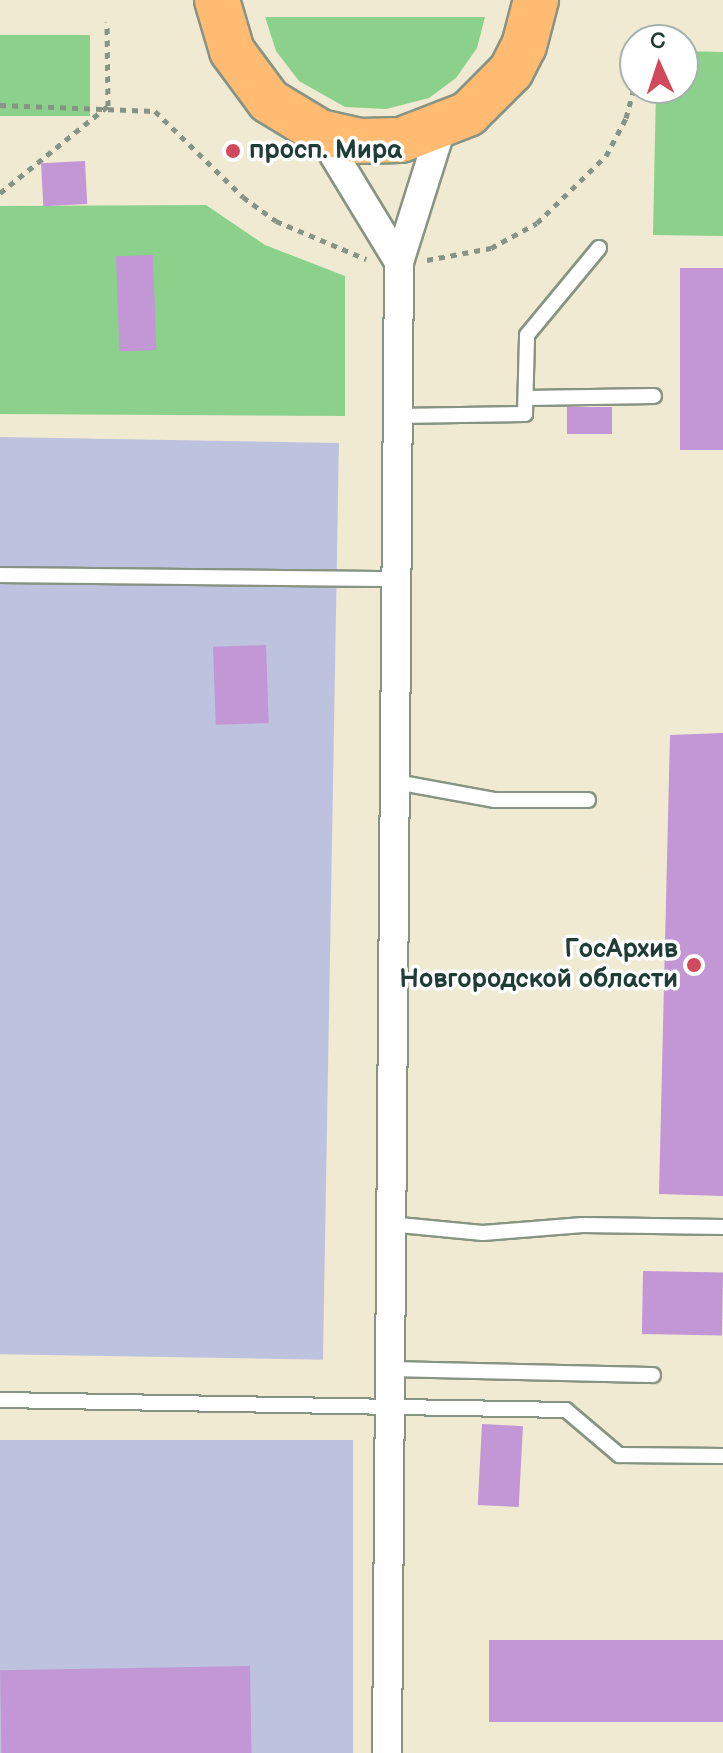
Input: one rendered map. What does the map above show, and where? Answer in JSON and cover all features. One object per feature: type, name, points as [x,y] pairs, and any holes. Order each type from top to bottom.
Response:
[{"type":"main road","points":[[217,0],[232,51],[248,78],[269,101],[320,132],[360,141],[401,140],[441,129],[468,114],[511,71],[524,46],[536,0]]},
{"type":"street","points":[[387,1753],[386,1369],[396,782],[399,262],[441,129]]},
{"type":"street","points":[[320,132],[399,262]]},
{"type":"lane","points":[[397,416],[525,414],[527,335],[599,248]]},
{"type":"lane","points":[[526,398],[654,396]]},
{"type":"lane","points":[[0,575],[395,579]]},
{"type":"lane","points":[[396,782],[495,800],[588,800]]},
{"type":"lane","points":[[388,1224],[483,1233],[583,1225],[723,1227]]},
{"type":"lane","points":[[386,1369],[653,1375]]},
{"type":"lane","points":[[0,1400],[566,1410],[619,1455],[723,1456]]},
{"type":"path","points":[[107,22],[108,106]]},
{"type":"path","points":[[0,105],[108,106],[155,111]]},
{"type":"path","points":[[0,193],[108,106]]},
{"type":"shaded area","points":[[0,437],[339,443],[323,1360],[0,1354]]},
{"type":"shaded area","points":[[0,1440],[353,1440],[353,1753],[0,1753]]},
{"type":"green space","points":[[265,17],[485,17],[477,48],[456,78],[429,98],[386,109],[345,107],[299,81],[276,51]]},
{"type":"green space","points":[[0,35],[90,35],[90,116],[0,116]]},
{"type":"green space","points":[[699,51],[723,52],[723,236],[653,235],[656,104],[699,104]]},
{"type":"green space","points":[[206,205],[265,245],[345,276],[345,416],[0,414],[0,206]]},
{"type":"building","points":[[85,161],[87,204],[43,206],[41,163]]},
{"type":"building","points":[[153,255],[156,350],[119,351],[116,256]]},
{"type":"building","points":[[680,268],[723,268],[723,450],[680,450]]},
{"type":"building","points":[[567,407],[612,407],[612,434],[567,434]]},
{"type":"building","points":[[266,645],[269,723],[216,725],[213,647]]},
{"type":"building","name":"ГосАрхив Новгородской области","points":[[723,733],[723,1196],[659,1194],[670,735]]},
{"type":"building","points":[[643,1271],[723,1272],[722,1335],[642,1334]]},
{"type":"building","points":[[482,1424],[523,1426],[519,1507],[478,1505]]},
{"type":"building","points":[[489,1640],[723,1640],[723,1722],[489,1722]]},
{"type":"building","points":[[250,1666],[252,1753],[1,1753],[0,1670]]},
{"type":"place","name":"просп. Мира","points":[[233,151]]},
{"type":"place","name":"ГосАрхив Новгородской области","points":[[694,965]]}]
